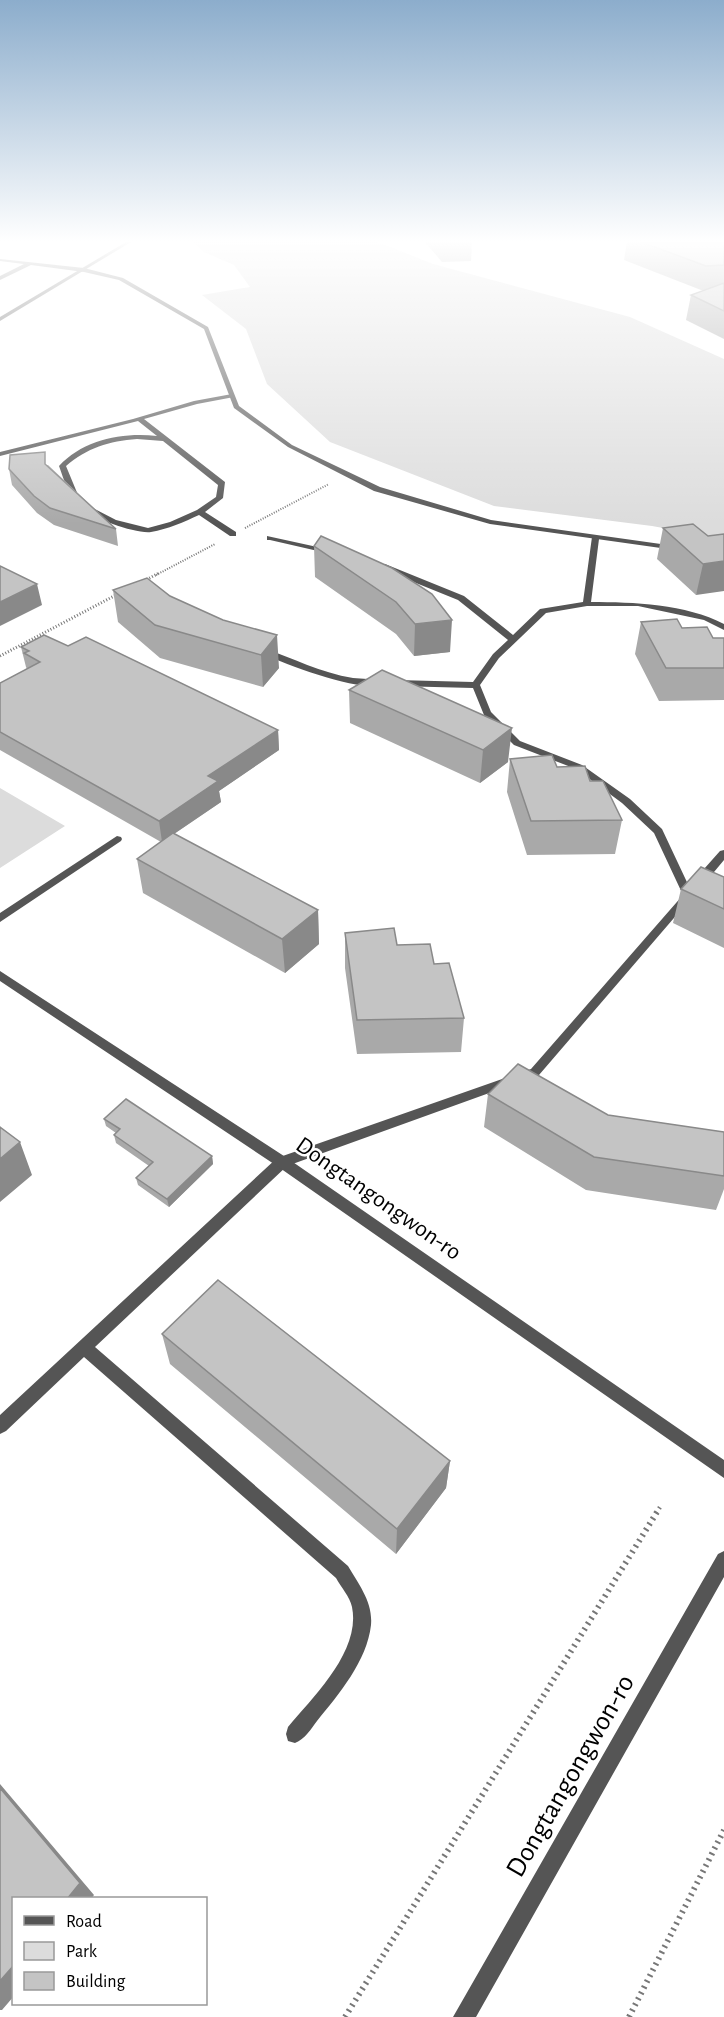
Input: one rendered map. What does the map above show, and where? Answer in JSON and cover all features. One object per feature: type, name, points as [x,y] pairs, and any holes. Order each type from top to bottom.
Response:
[{"type":"street","points":[[209,336],[236,407],[290,446],[377,489],[490,522],[595,539],[685,549]]},
{"type":"street","points":[[0,454],[139,419],[196,402],[232,396]]},
{"type":"street","points":[[139,419],[222,484],[219,498],[200,512],[173,524],[148,530],[112,521],[84,507],[75,496],[62,466],[69,458],[87,448],[123,437],[164,439]]},
{"type":"street","points":[[200,512],[233,534]]},
{"type":"street","points":[[270,538],[345,555]]},
{"type":"street","points":[[588,604],[595,539]]},
{"type":"street","points":[[377,565],[461,598],[513,640]]},
{"type":"street","points":[[476,685],[496,656],[543,611],[588,604],[638,604],[706,618],[724,627]]},
{"type":"street","points":[[252,646],[284,660],[358,682],[476,685]]},
{"type":"street","points":[[476,685],[487,713],[517,742],[579,767],[626,801],[658,831],[688,895]]},
{"type":"street","points":[[0,918],[117,839]]},
{"type":"street","points":[[0,1426],[282,1162],[535,1072],[724,853]]},
{"type":"street","name":"Dongtangongwon-ro","points":[[0,975],[282,1162],[724,1470]]},
{"type":"street","points":[[84,1347],[342,1572],[361,1606],[363,1629],[355,1655],[295,1734]]},
{"type":"street","name":"Dongtangongwon-ro","points":[[464,2017],[724,1560]]},
{"type":"path","points":[[138,584],[347,474]]},
{"type":"path","points":[[0,656],[117,595]]},
{"type":"path","points":[[345,2017],[660,1507]]},
{"type":"path","points":[[628,2017],[724,1830]]},
{"type":"green space","points":[[249,336],[673,336],[724,359],[724,539],[652,526],[494,506],[330,442],[267,384]]},
{"type":"green space","points":[[0,788],[65,826],[0,868]]},
{"type":"building","points":[[45,452],[45,464],[116,529],[50,508],[34,496],[9,469],[10,455]]},
{"type":"building","points":[[693,524],[708,536],[724,534],[724,561],[703,564],[663,528]]},
{"type":"building","points":[[321,536],[392,568],[432,594],[452,620],[415,624],[396,602],[314,546]]},
{"type":"building","points":[[0,566],[37,584],[0,602]]},
{"type":"building","points":[[147,578],[170,596],[223,620],[277,635],[261,655],[155,625],[113,590]]},
{"type":"building","points":[[677,619],[682,628],[707,627],[713,638],[724,638],[724,668],[666,668],[641,622]]},
{"type":"building","points":[[44,635],[68,646],[86,637],[278,730],[208,776],[218,781],[159,821],[0,732],[0,683],[40,662],[24,653],[29,651],[21,647]]},
{"type":"building","points":[[382,670],[512,728],[483,750],[349,690]]},
{"type":"building","points":[[552,755],[557,767],[585,766],[590,781],[603,781],[622,820],[531,821],[510,759]]},
{"type":"building","points":[[173,833],[318,910],[282,939],[137,859]]},
{"type":"building","points":[[701,867],[724,877],[724,909],[681,889]]},
{"type":"building","points":[[394,928],[397,945],[430,944],[434,964],[449,963],[464,1018],[357,1020],[345,933]]},
{"type":"building","points":[[518,1064],[608,1115],[724,1132],[724,1176],[594,1157],[488,1094]]},
{"type":"building","points":[[126,1099],[212,1156],[167,1199],[136,1178],[153,1162],[114,1135],[120,1129],[104,1119]]},
{"type":"building","points":[[0,1127],[20,1142],[0,1159]]},
{"type":"building","points":[[218,1280],[450,1461],[397,1529],[162,1334]]},
{"type":"building","points":[[0,1788],[80,1883],[69,1897],[12,1897],[12,1967],[0,1981]]}]
